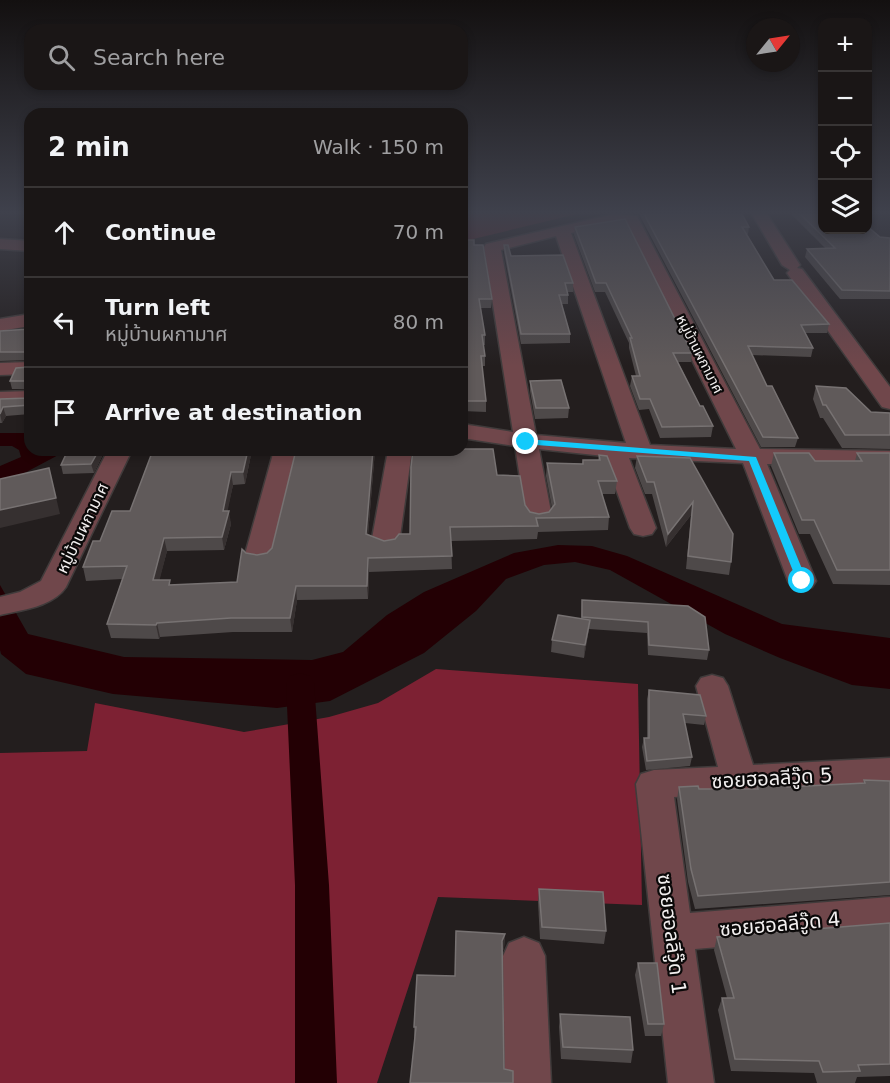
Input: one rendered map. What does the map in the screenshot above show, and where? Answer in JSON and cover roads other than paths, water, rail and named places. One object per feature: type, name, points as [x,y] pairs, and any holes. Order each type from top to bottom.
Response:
[{"type":"street","name":"หมู่บ้านผกามาศ","points":[[495,265],[526,442]]},
{"type":"street","points":[[574,265],[642,452]]},
{"type":"street","name":"หมู่บ้านผกามาศ","points":[[655,265],[753,458]]},
{"type":"street","points":[[790,265],[890,402]]},
{"type":"street","points":[[0,325],[24,321]]},
{"type":"street","points":[[0,369],[24,369]]},
{"type":"street","points":[[0,399],[24,398]]},
{"type":"street","points":[[468,432],[526,442],[642,452],[753,458],[890,458]]},
{"type":"street","points":[[526,442],[538,517]]},
{"type":"street","points":[[614,449],[643,528]]},
{"type":"street","name":"หมู่บ้านผกามาศ","points":[[0,606],[29,599],[52,587],[117,456]]},
{"type":"street","points":[[258,558],[284,456]]},
{"type":"street","points":[[385,544],[399,456]]},
{"type":"street","points":[[753,458],[802,581]]},
{"type":"street","points":[[712,686],[739,779]]},
{"type":"street","name":"ซอยฮอลลีวู๊ด 5","points":[[654,784],[890,772]]},
{"type":"street","name":"ซอยฮอลลีวู๊ด 1","points":[[654,784],[691,1083]]},
{"type":"street","name":"ซอยฮอลลีวู๊ด 4","points":[[671,933],[890,915]]},
{"type":"street","points":[[524,956],[528,1083]]},
{"type":"waterway","points":[[300,683],[312,885],[316,1083]]}]
